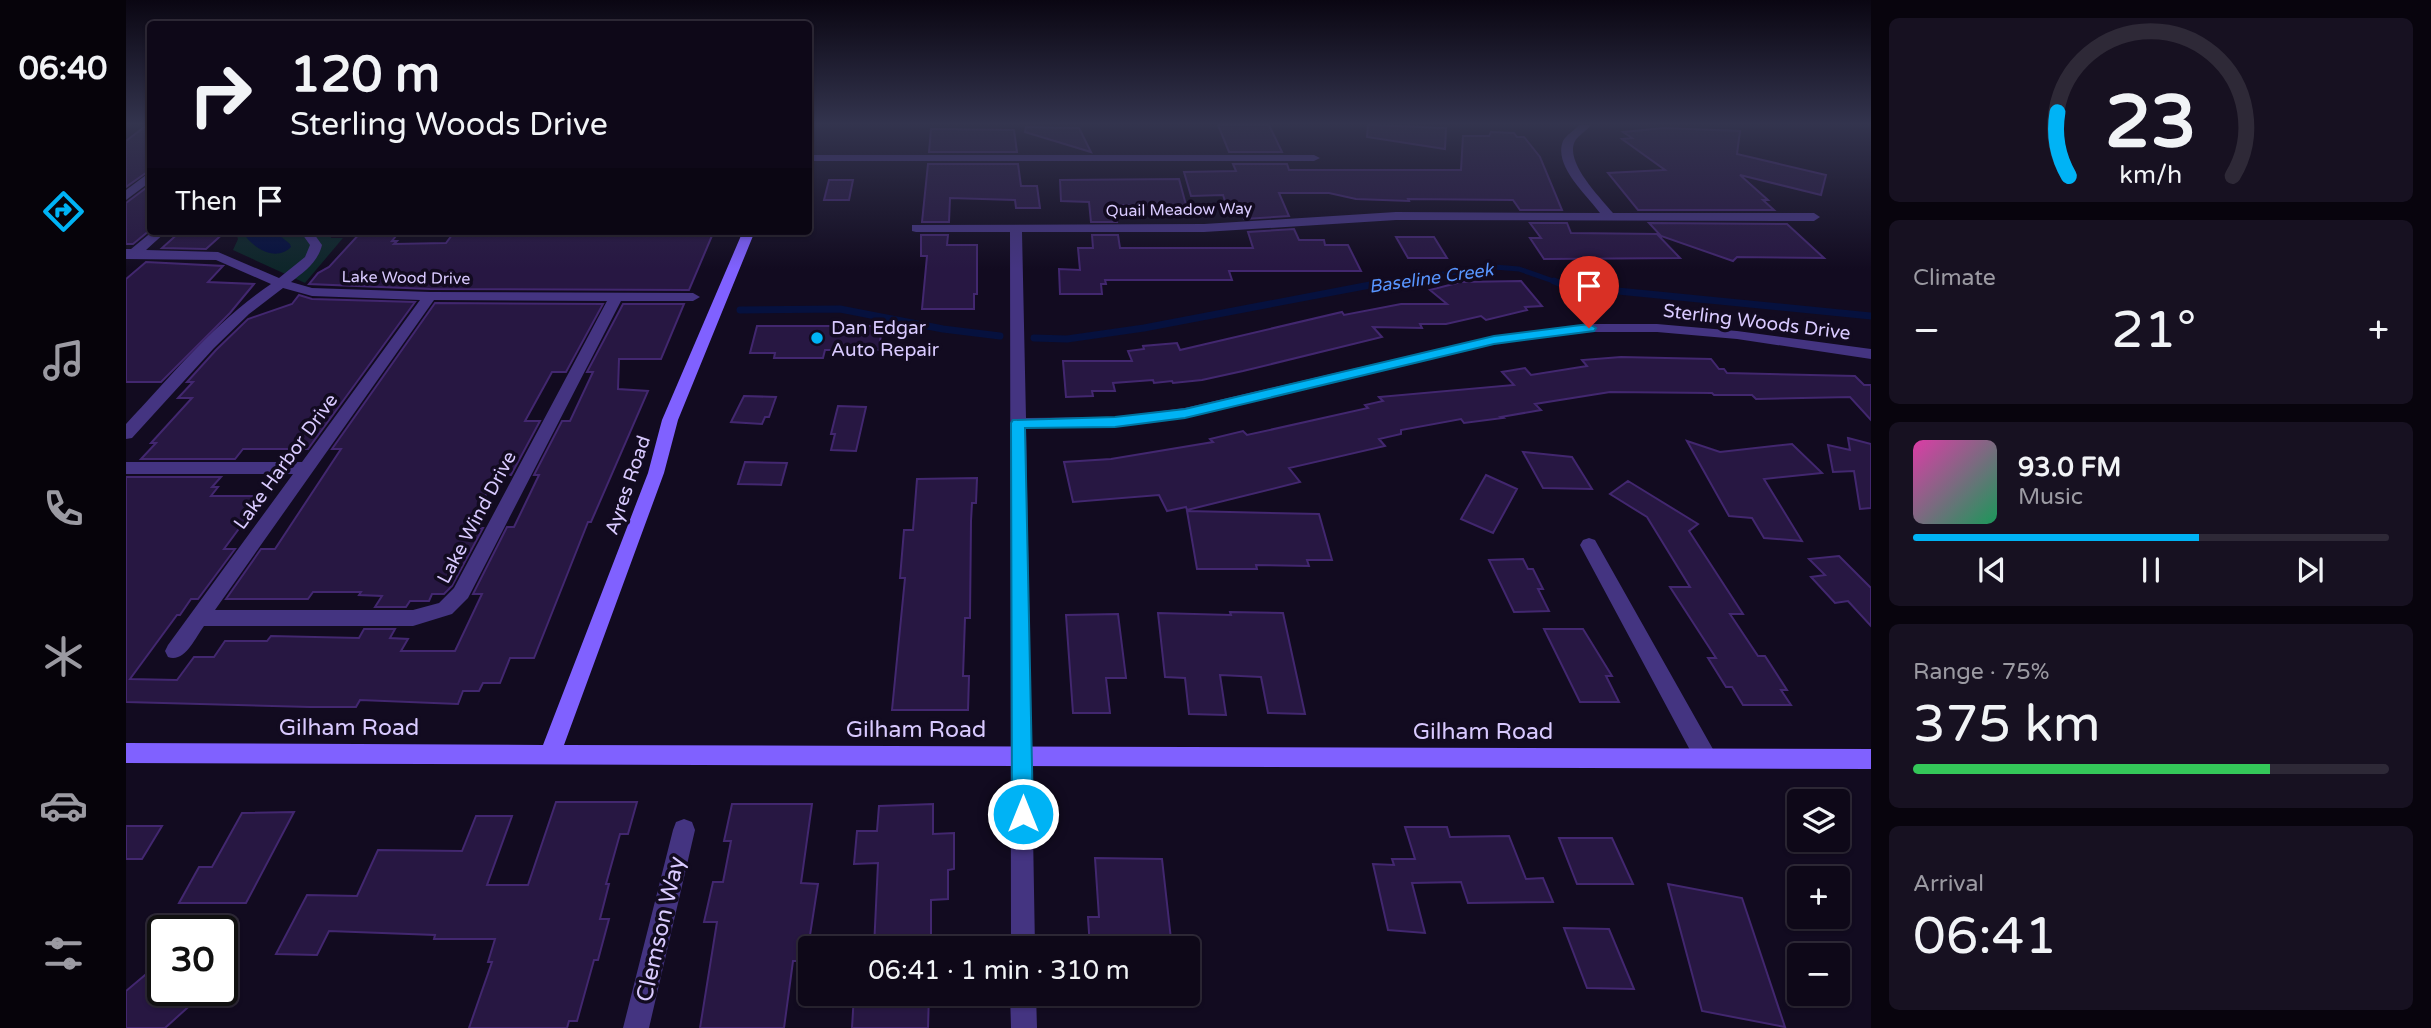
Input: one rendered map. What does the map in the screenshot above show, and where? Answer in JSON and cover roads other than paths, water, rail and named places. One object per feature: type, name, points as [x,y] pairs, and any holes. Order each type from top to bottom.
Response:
[{"type":"street","points":[[1575,173],[1609,216]]},
{"type":"street","points":[[126,196],[147,178]]},
{"type":"street","name":"Quail Meadow Way","points":[[916,228],[1217,227],[1396,216],[1814,217]]},
{"type":"street","points":[[1016,228],[1023,936]]},
{"type":"street","points":[[129,256],[156,235]]},
{"type":"street","points":[[126,434],[221,332],[314,255],[316,245],[309,235]]},
{"type":"street","name":"Ayres Road","points":[[550,754],[656,473],[670,419],[747,235]]},
{"type":"street","name":"Lake Wood Drive","points":[[129,256],[218,256],[279,283],[312,292],[430,296],[693,296]]},
{"type":"street","name":"Lake Harbor Drive","points":[[175,651],[430,296]]},
{"type":"street","name":"Lake Wind Drive","points":[[199,618],[413,618],[445,609],[461,593],[616,296]]},
{"type":"street","name":"Sterling Woods Drive","points":[[1018,423],[1115,422],[1185,413],[1494,340],[1589,328],[1657,328],[1737,335],[1871,354]]},
{"type":"street","points":[[126,468],[306,468]]},
{"type":"street","points":[[1589,545],[1706,758]]},
{"type":"street","name":"Gilham Road","points":[[126,753],[1871,759]]},
{"type":"street","name":"Clemson Way","points":[[636,1028],[684,830]]},
{"type":"street","points":[[1023,1006],[1024,1028]]},
{"type":"waterway","name":"Baseline Creek","points":[[1381,283],[1494,267],[1519,269],[1559,283]]},
{"type":"waterway","name":"Baseline Creek","points":[[1034,338],[1067,339],[1144,328],[1391,281]]},
{"type":"waterway","name":"Baseline Creek","points":[[1554,281],[1567,286],[1871,316]]},
{"type":"waterway","name":"Baseline Creek","points":[[740,310],[840,309],[943,329],[1000,336]]},
{"type":"place","name":"Dan Edgar Auto Repair","points":[[817,338]]}]
